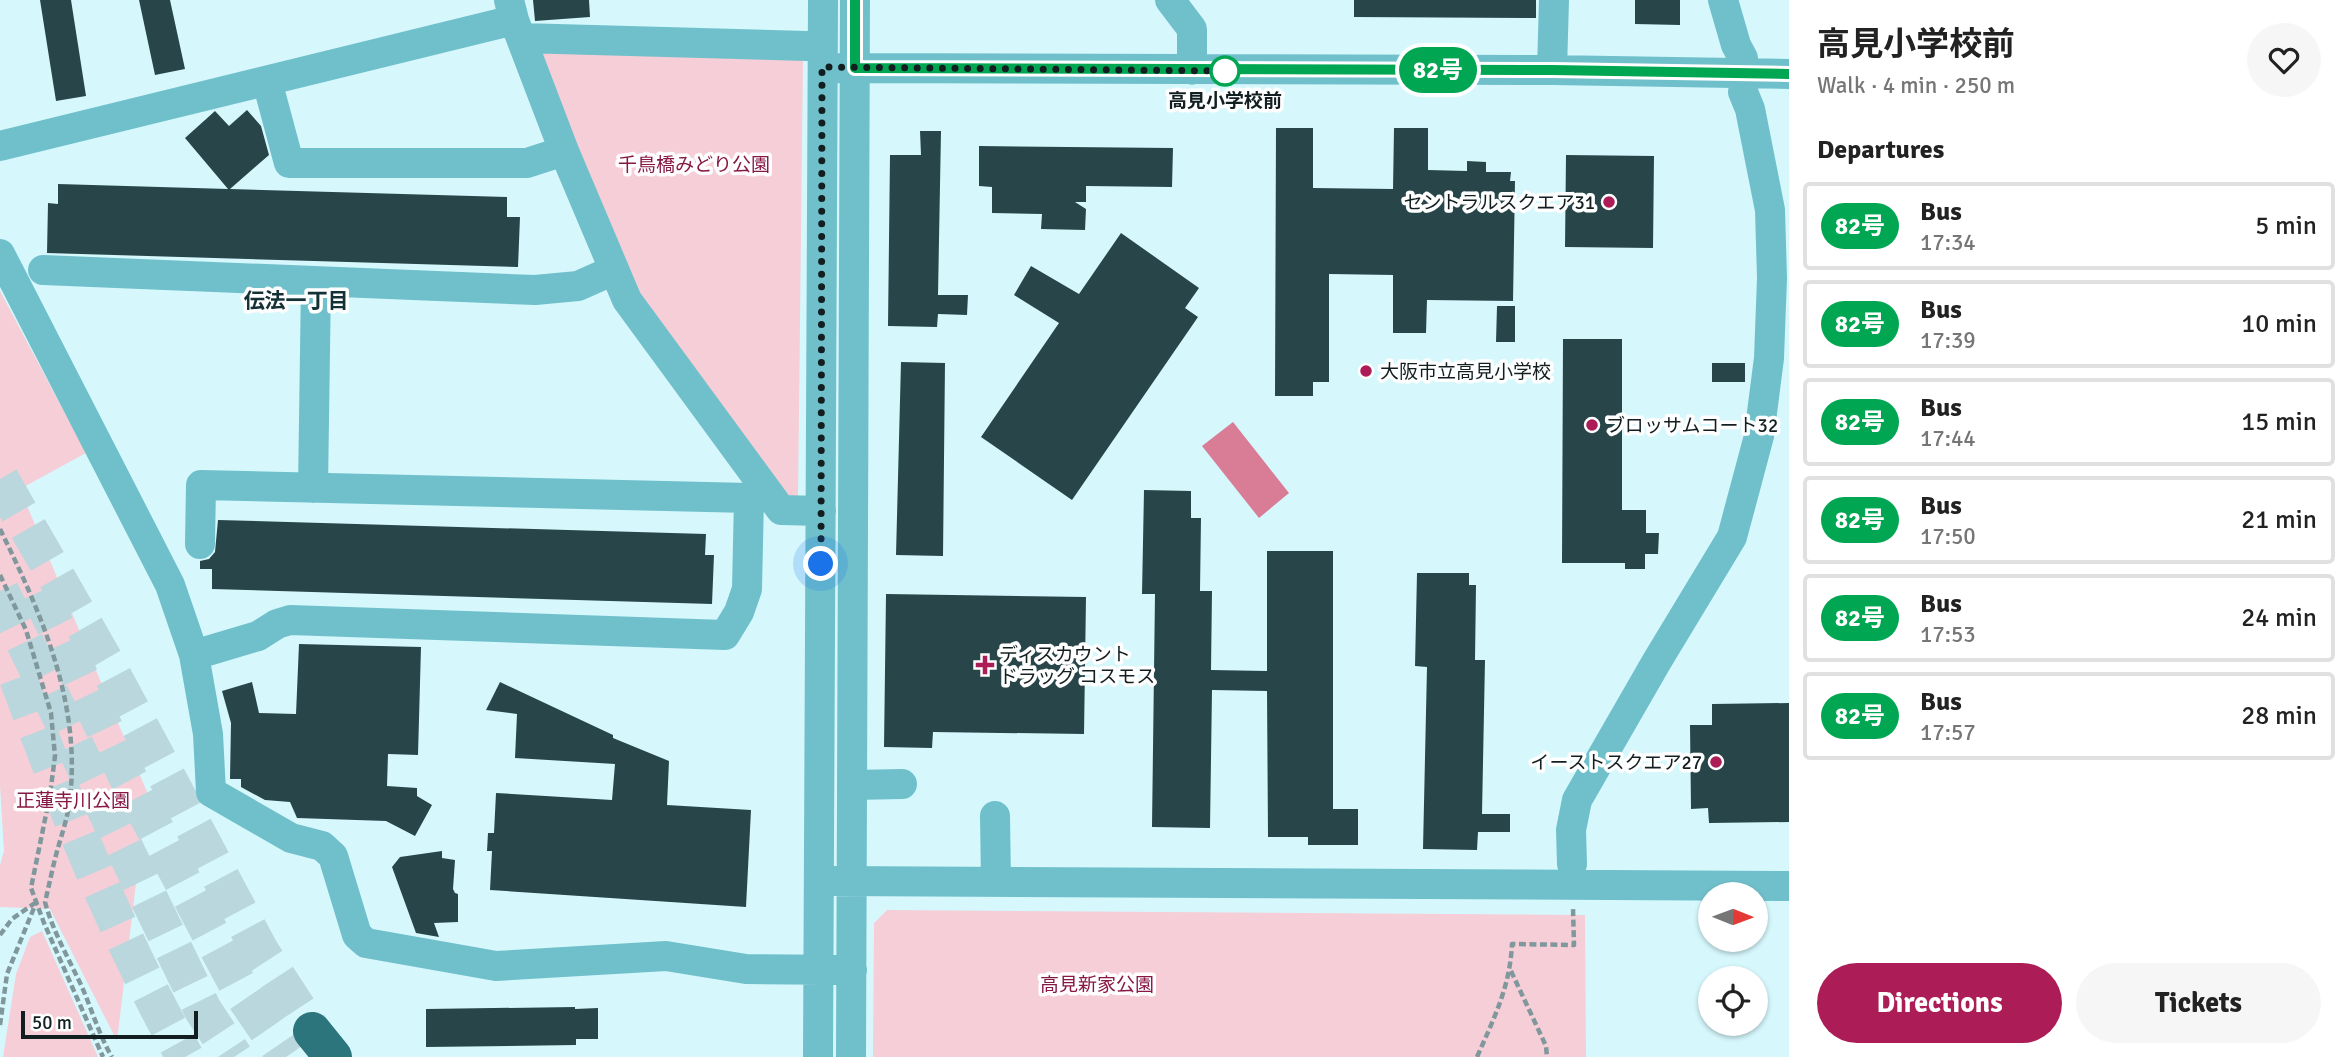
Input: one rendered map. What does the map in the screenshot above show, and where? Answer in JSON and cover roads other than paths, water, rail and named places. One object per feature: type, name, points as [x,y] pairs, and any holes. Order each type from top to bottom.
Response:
[{"type":"street","points":[[818,1057],[821,511],[814,57],[822,0]]},
{"type":"street","points":[[851,1057],[855,0]]},
{"type":"street","points":[[1170,0],[1192,29],[1192,71]]},
{"type":"street","points":[[1552,70],[1554,0]]},
{"type":"street","points":[[1723,0],[1736,45],[1743,58]]},
{"type":"street","points":[[515,19],[564,151],[627,300],[756,491],[781,510],[821,511]]},
{"type":"street","points":[[0,146],[515,19],[814,57],[855,68],[1552,70],[1789,74]]},
{"type":"street","points":[[267,81],[289,163],[527,163],[564,151]]},
{"type":"street","points":[[1572,864],[1571,830],[1577,800],[1732,537],[1759,436],[1769,358],[1772,278],[1770,210],[1750,109],[1742,92]]},
{"type":"street","points":[[0,254],[170,585],[194,655],[208,734],[211,792],[291,838],[322,846],[333,856],[357,935],[366,943],[496,966],[666,956],[746,969],[852,970]]},
{"type":"street","points":[[43,270],[535,290],[578,286],[614,270]]},
{"type":"street","points":[[313,488],[316,282]]},
{"type":"street","points":[[200,544],[201,485],[756,491]]},
{"type":"street","points":[[194,655],[258,636],[277,624],[290,620],[725,635],[739,612],[747,589],[756,491]]},
{"type":"street","points":[[853,785],[902,784]]},
{"type":"street","points":[[995,816],[996,882]]},
{"type":"street","points":[[820,880],[1789,886]]},
{"type":"tunnel","points":[[0,479],[109,669],[260,951],[312,1031]]},
{"type":"tunnel","points":[[0,591],[203,1010],[234,1057]]},
{"type":"tunnel","points":[[39,592],[128,778],[241,991],[286,1057]]},
{"type":"tunnel","points":[[18,678],[115,918],[185,1057]]},
{"type":"place","name":"高見小学校前","points":[[1225,71]]},
{"type":"place","name":"セントラルスクエア31","points":[[1609,202]]},
{"type":"place","name":"大阪市立高見小学校","points":[[1366,371]]},
{"type":"place","name":"ブロッサムコート32","points":[[1592,425]]},
{"type":"place","name":"ディスカウント ドラッグ コスモス","points":[[985,665]]},
{"type":"place","name":"イーストスクエア27","points":[[1716,762]]},
{"type":"district","name":"伝法一丁目","points":[[296,301]]},
{"type":"park label","name":"千鳥橋みどり公園","points":[[694,164]]},
{"type":"park label","name":"正蓮寺川公園","points":[[73,800]]},
{"type":"park label","name":"高見新家公園","points":[[1097,984]]}]
